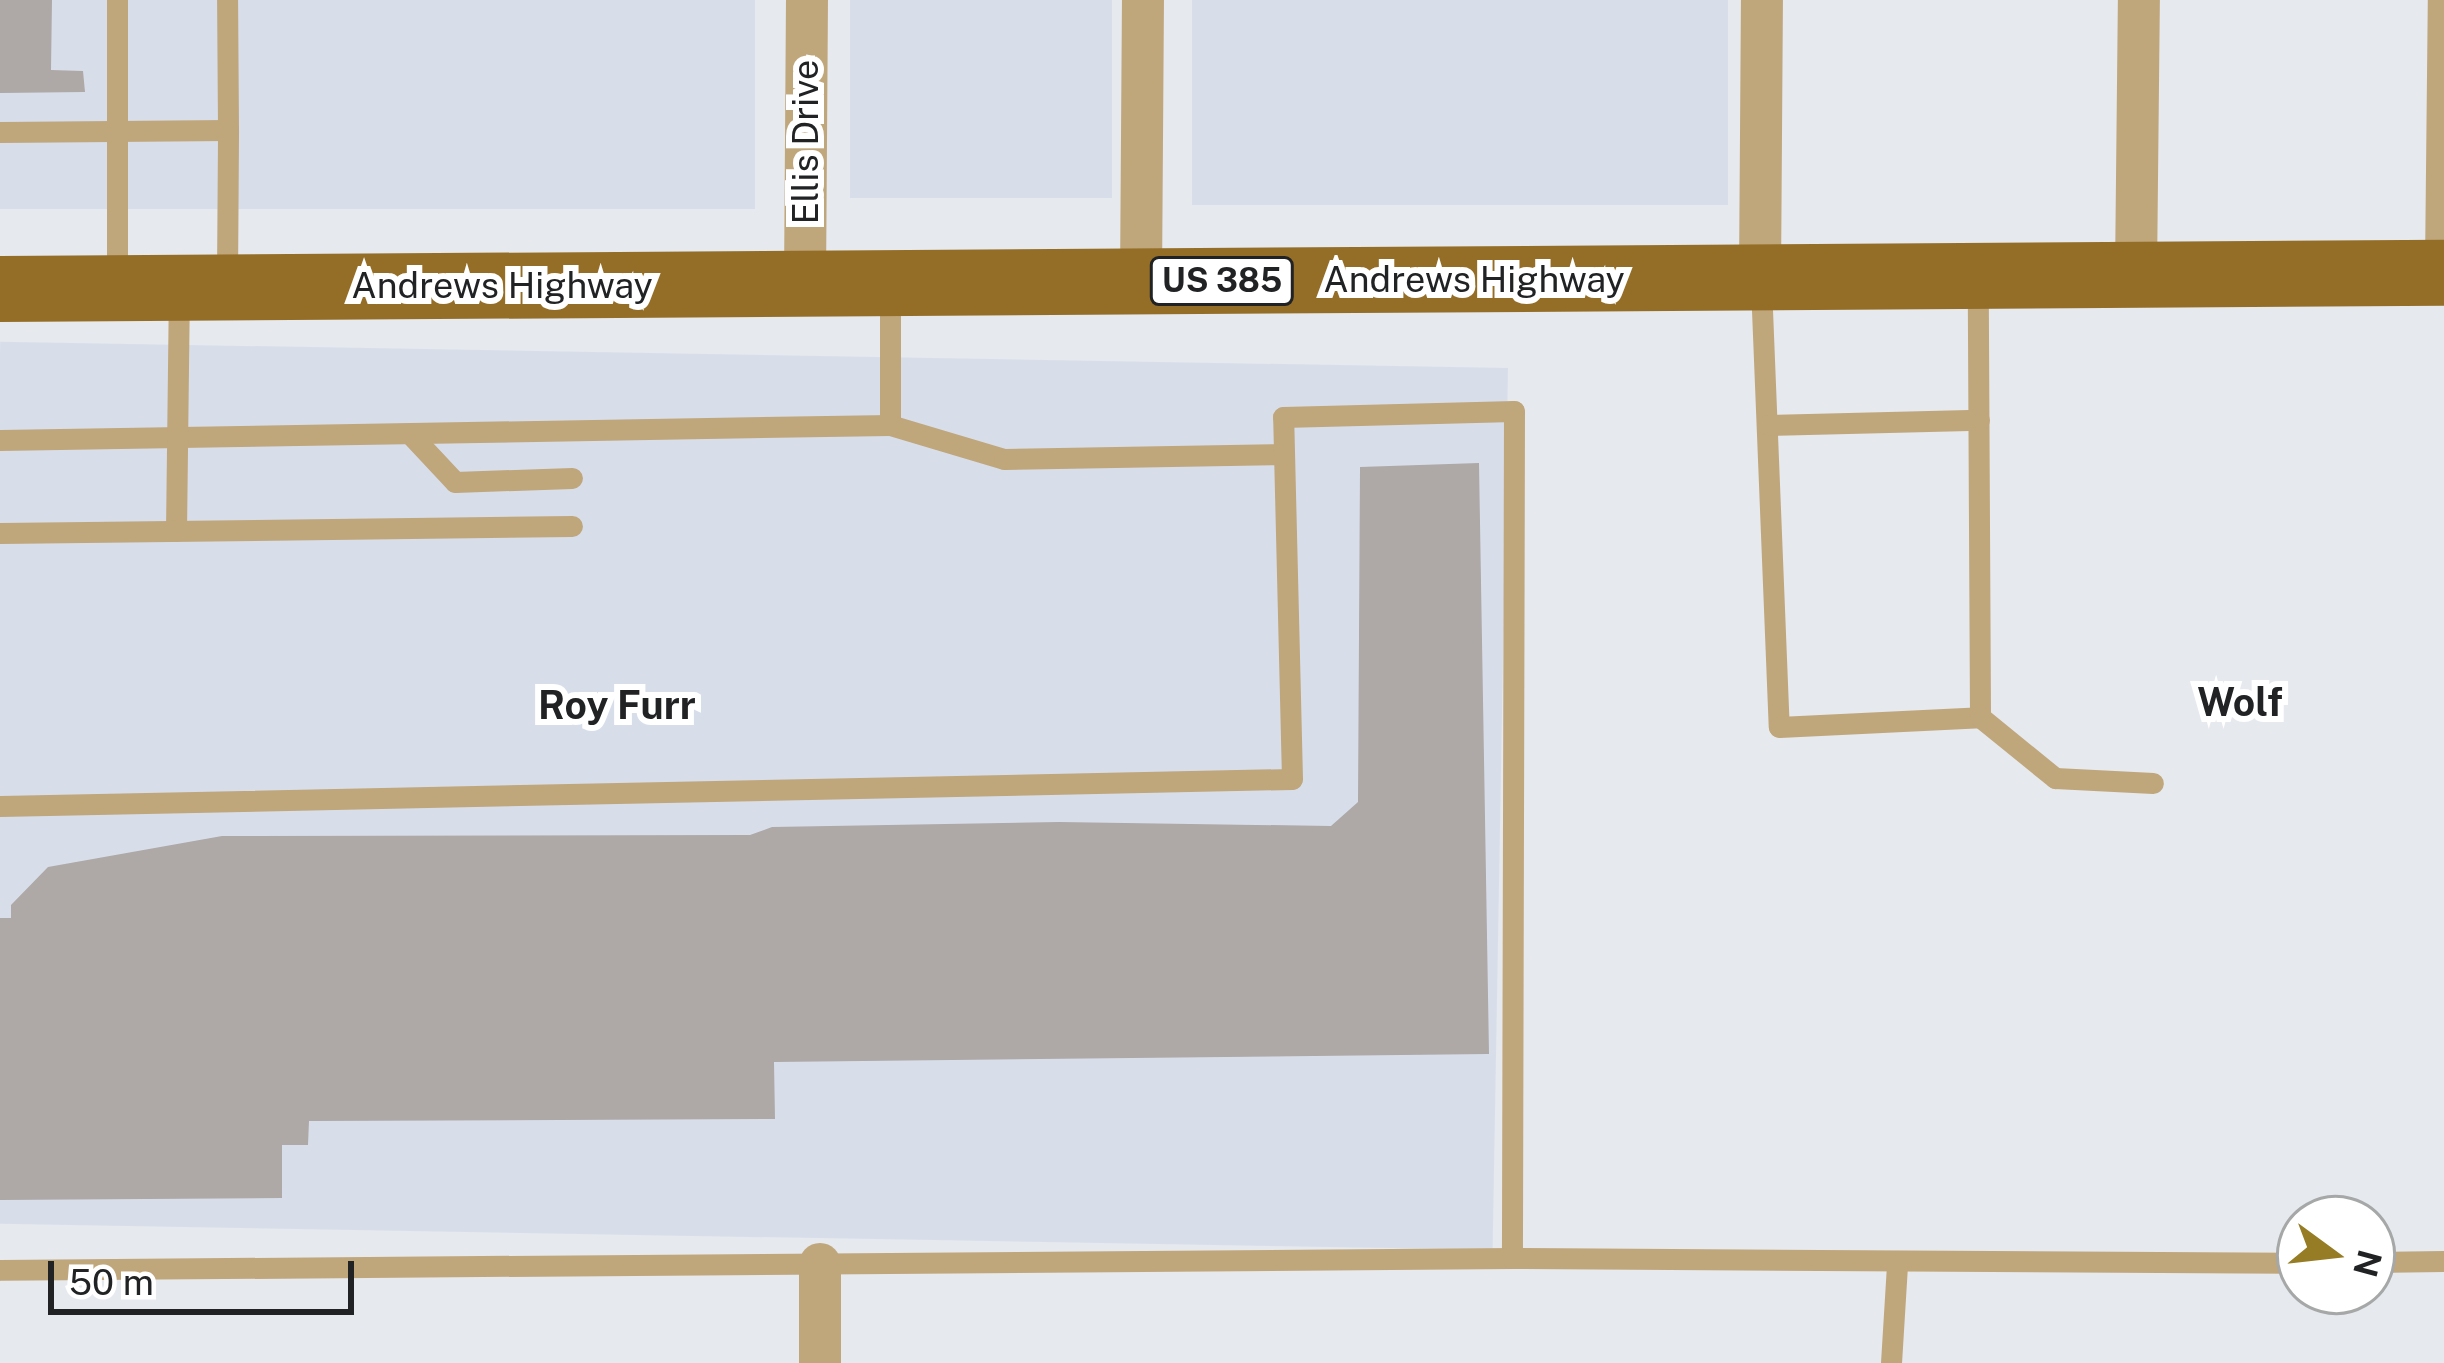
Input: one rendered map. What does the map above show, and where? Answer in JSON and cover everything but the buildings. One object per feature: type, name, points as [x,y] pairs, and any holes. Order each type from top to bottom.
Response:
[{"type":"main road","name":"Andrews Highway","points":[[0,289],[2439,273]]},
{"type":"street","name":"Ellis Drive","points":[[805,284],[807,0]]},
{"type":"street","points":[[1141,282],[1143,0]]},
{"type":"street","points":[[1760,278],[1762,0]]},
{"type":"street","points":[[2137,275],[2139,0]]},
{"type":"street","points":[[820,1264],[820,1363]]},
{"type":"lane","points":[[117,0],[119,131],[174,288],[176,532]]},
{"type":"lane","points":[[174,288],[228,130],[227,0]]},
{"type":"lane","points":[[2438,0],[2439,273]]},
{"type":"lane","points":[[0,132],[228,130]]},
{"type":"lane","points":[[1978,276],[1980,717]]},
{"type":"lane","points":[[1760,278],[1778,727],[1980,717],[2055,778],[2153,783]]},
{"type":"lane","points":[[890,283],[890,425]]},
{"type":"lane","points":[[0,806],[1292,779],[1283,417],[1514,411],[1512,1258]]},
{"type":"lane","points":[[1768,425],[1979,420]]},
{"type":"lane","points":[[0,440],[890,425],[1004,459],[1283,454]]},
{"type":"lane","points":[[412,436],[455,482],[572,478]]},
{"type":"lane","points":[[0,533],[572,526]]},
{"type":"lane","points":[[0,1270],[1512,1258],[1898,1265],[2276,1262]]},
{"type":"lane","points":[[2396,1262],[2444,1261]]},
{"type":"lane","points":[[1892,1363],[1898,1265]]},
{"type":"shaded area","points":[[0,0],[755,0],[755,209],[0,209]]},
{"type":"shaded area","points":[[850,0],[1112,0],[1112,198],[850,198]]},
{"type":"shaded area","points":[[1192,0],[1728,0],[1728,205],[1192,205]]},
{"type":"shaded area","points":[[0,342],[1508,368],[1493,1250],[0,1224]]},
{"type":"district","name":"Wolf","points":[[2240,702]]},
{"type":"district","name":"Roy Furr","points":[[617,705]]}]
